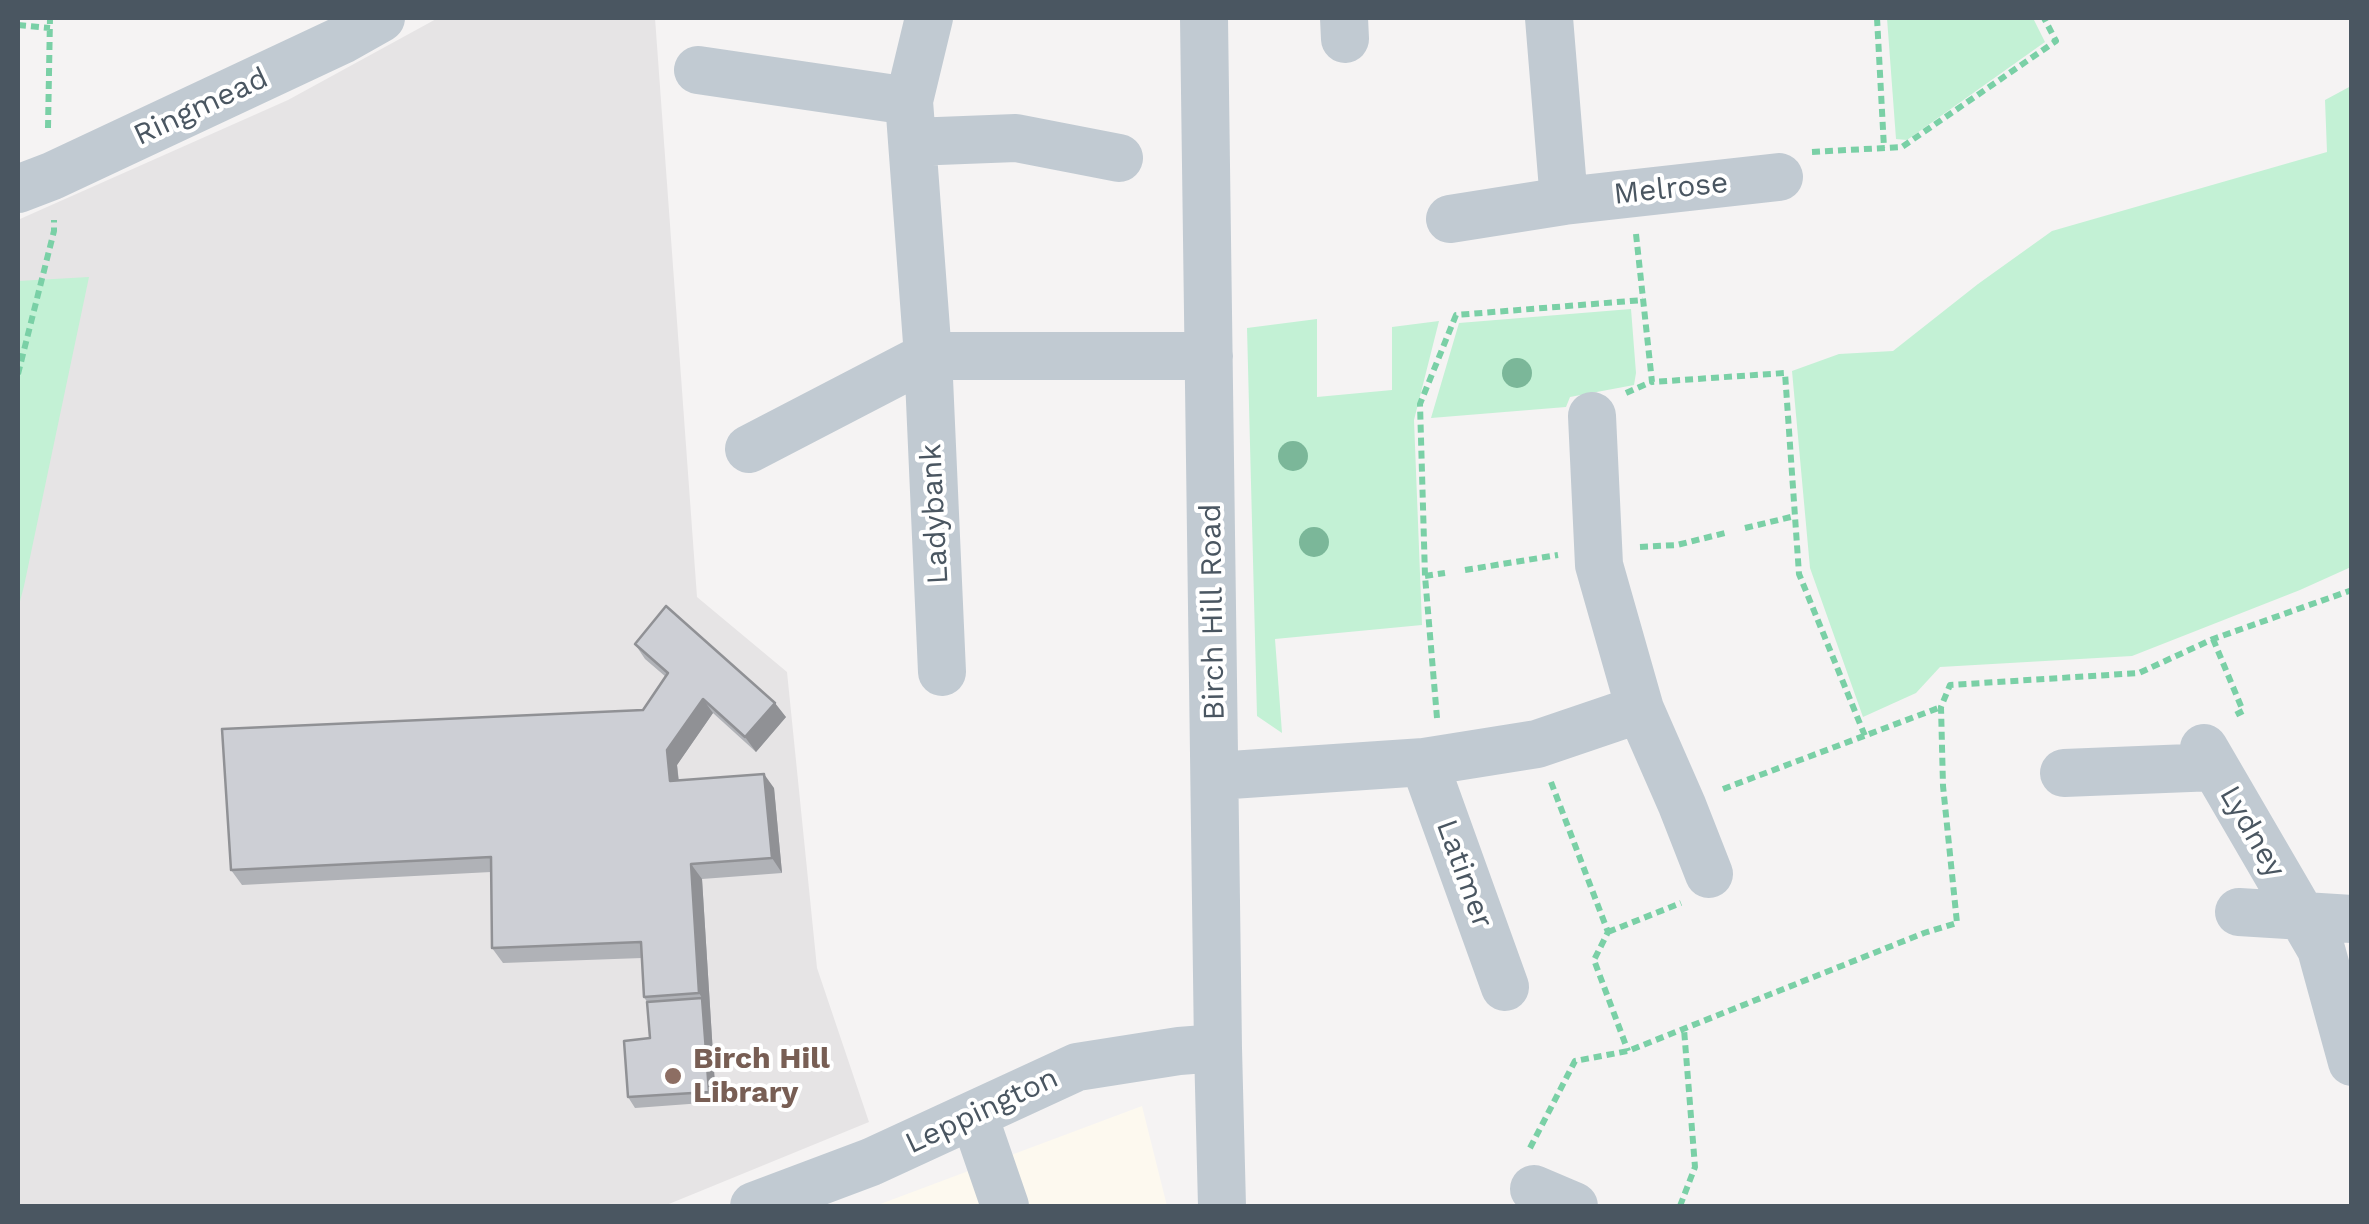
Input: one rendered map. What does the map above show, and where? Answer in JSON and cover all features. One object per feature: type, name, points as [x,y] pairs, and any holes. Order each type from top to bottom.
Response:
[{"type":"street","name":"Ringmead","points":[[18,189],[226,95],[381,18]]},
{"type":"street","name":"Ladybank","points":[[929,18],[911,121],[928,356],[942,672]]},
{"type":"street","name":"Birch Hill Road","points":[[1204,18],[1222,1206]]},
{"type":"street","points":[[1549,18],[1564,201]]},
{"type":"street","points":[[698,70],[911,121],[1119,158]]},
{"type":"street","name":"Melrose","points":[[1450,219],[1564,201],[1779,177]]},
{"type":"street","points":[[749,449],[928,356],[1209,356]]},
{"type":"street","points":[[1592,416],[1599,566],[1640,709],[1710,874]]},
{"type":"street","points":[[1216,776],[1432,760],[1537,744],[1640,709]]},
{"type":"street","points":[[2064,773],[2210,758]]},
{"type":"street","name":"Lydney","points":[[2210,758],[2321,950],[2352,1062]]},
{"type":"street","name":"Latimer","points":[[1432,760],[1505,987]]},
{"type":"street","name":"Lydney","points":[[2239,912],[2352,919]]},
{"type":"street","name":"Leppington","points":[[754,1206],[871,1162],[1077,1067],[1218,1048]]},
{"type":"street","points":[[974,1116],[1005,1206]]},
{"type":"path","points":[[48,138],[50,18]]},
{"type":"path","points":[[1877,18],[1884,148]]},
{"type":"path","points":[[1779,177],[1794,153],[1902,147],[2056,41],[2049,19]]},
{"type":"path","points":[[18,24],[50,28]]},
{"type":"path","points":[[1632,193],[1652,382],[1786,373],[1799,574],[1865,736]]},
{"type":"path","points":[[18,374],[54,232]]},
{"type":"path","points":[[1432,760],[1420,404],[1456,315],[1643,300]]},
{"type":"path","points":[[1745,528],[1796,516]]},
{"type":"path","points":[[1425,576],[1445,573]]},
{"type":"path","points":[[1544,1186],[1575,1061],[1628,1051],[1924,933],[1957,924],[1943,786],[1941,707],[1950,684],[2138,673],[2213,639],[2352,590]]},
{"type":"path","points":[[2210,758],[2208,728],[2243,710],[2213,639]]},
{"type":"path","points":[[1682,804],[1941,707]]},
{"type":"path","points":[[1537,744],[1608,932]]},
{"type":"path","points":[[1628,1051],[1594,960],[1608,932],[1716,889],[1710,874]]},
{"type":"path","points":[[1680,1206],[1695,1166],[1684,1029]]},
{"type":"shaded area","points":[[438,18],[655,18],[697,597],[787,672],[817,968],[869,1122],[664,1206],[18,1206],[20,219],[288,100]]},
{"type":"shaded area","points":[[1142,1106],[1167,1206],[875,1206]]},
{"type":"green space","points":[[1887,18],[2033,18],[2045,42],[1907,140],[1896,139]]},
{"type":"green space","points":[[2351,86],[2351,567],[2132,656],[1940,667],[1916,693],[1863,717],[1810,568],[1792,371],[1839,354],[1893,351],[2052,231],[2327,152],[2325,100]]},
{"type":"green space","points":[[89,277],[24,586],[18,609],[18,281]]},
{"type":"green space","points":[[1631,309],[1634,385],[1570,397],[1566,407],[1431,418],[1459,323]]},
{"type":"green space","points":[[1317,319],[1317,397],[1392,390],[1392,327],[1439,321],[1414,420],[1422,625],[1275,639],[1282,733],[1257,716],[1247,328]]},
{"type":"building","points":[[666,606],[775,703],[745,737],[703,699],[667,750],[670,781],[764,774],[772,858],[691,864],[699,993],[644,997],[641,942],[492,948],[491,857],[231,870],[222,729],[643,710],[668,673],[635,644]]},
{"type":"building","name":"Birch Hill Library","points":[[702,998],[709,1092],[628,1097],[624,1041],[650,1038],[647,1002]]},
{"type":"place","name":"Birch Hill Library","points":[[673,1076]]}]
